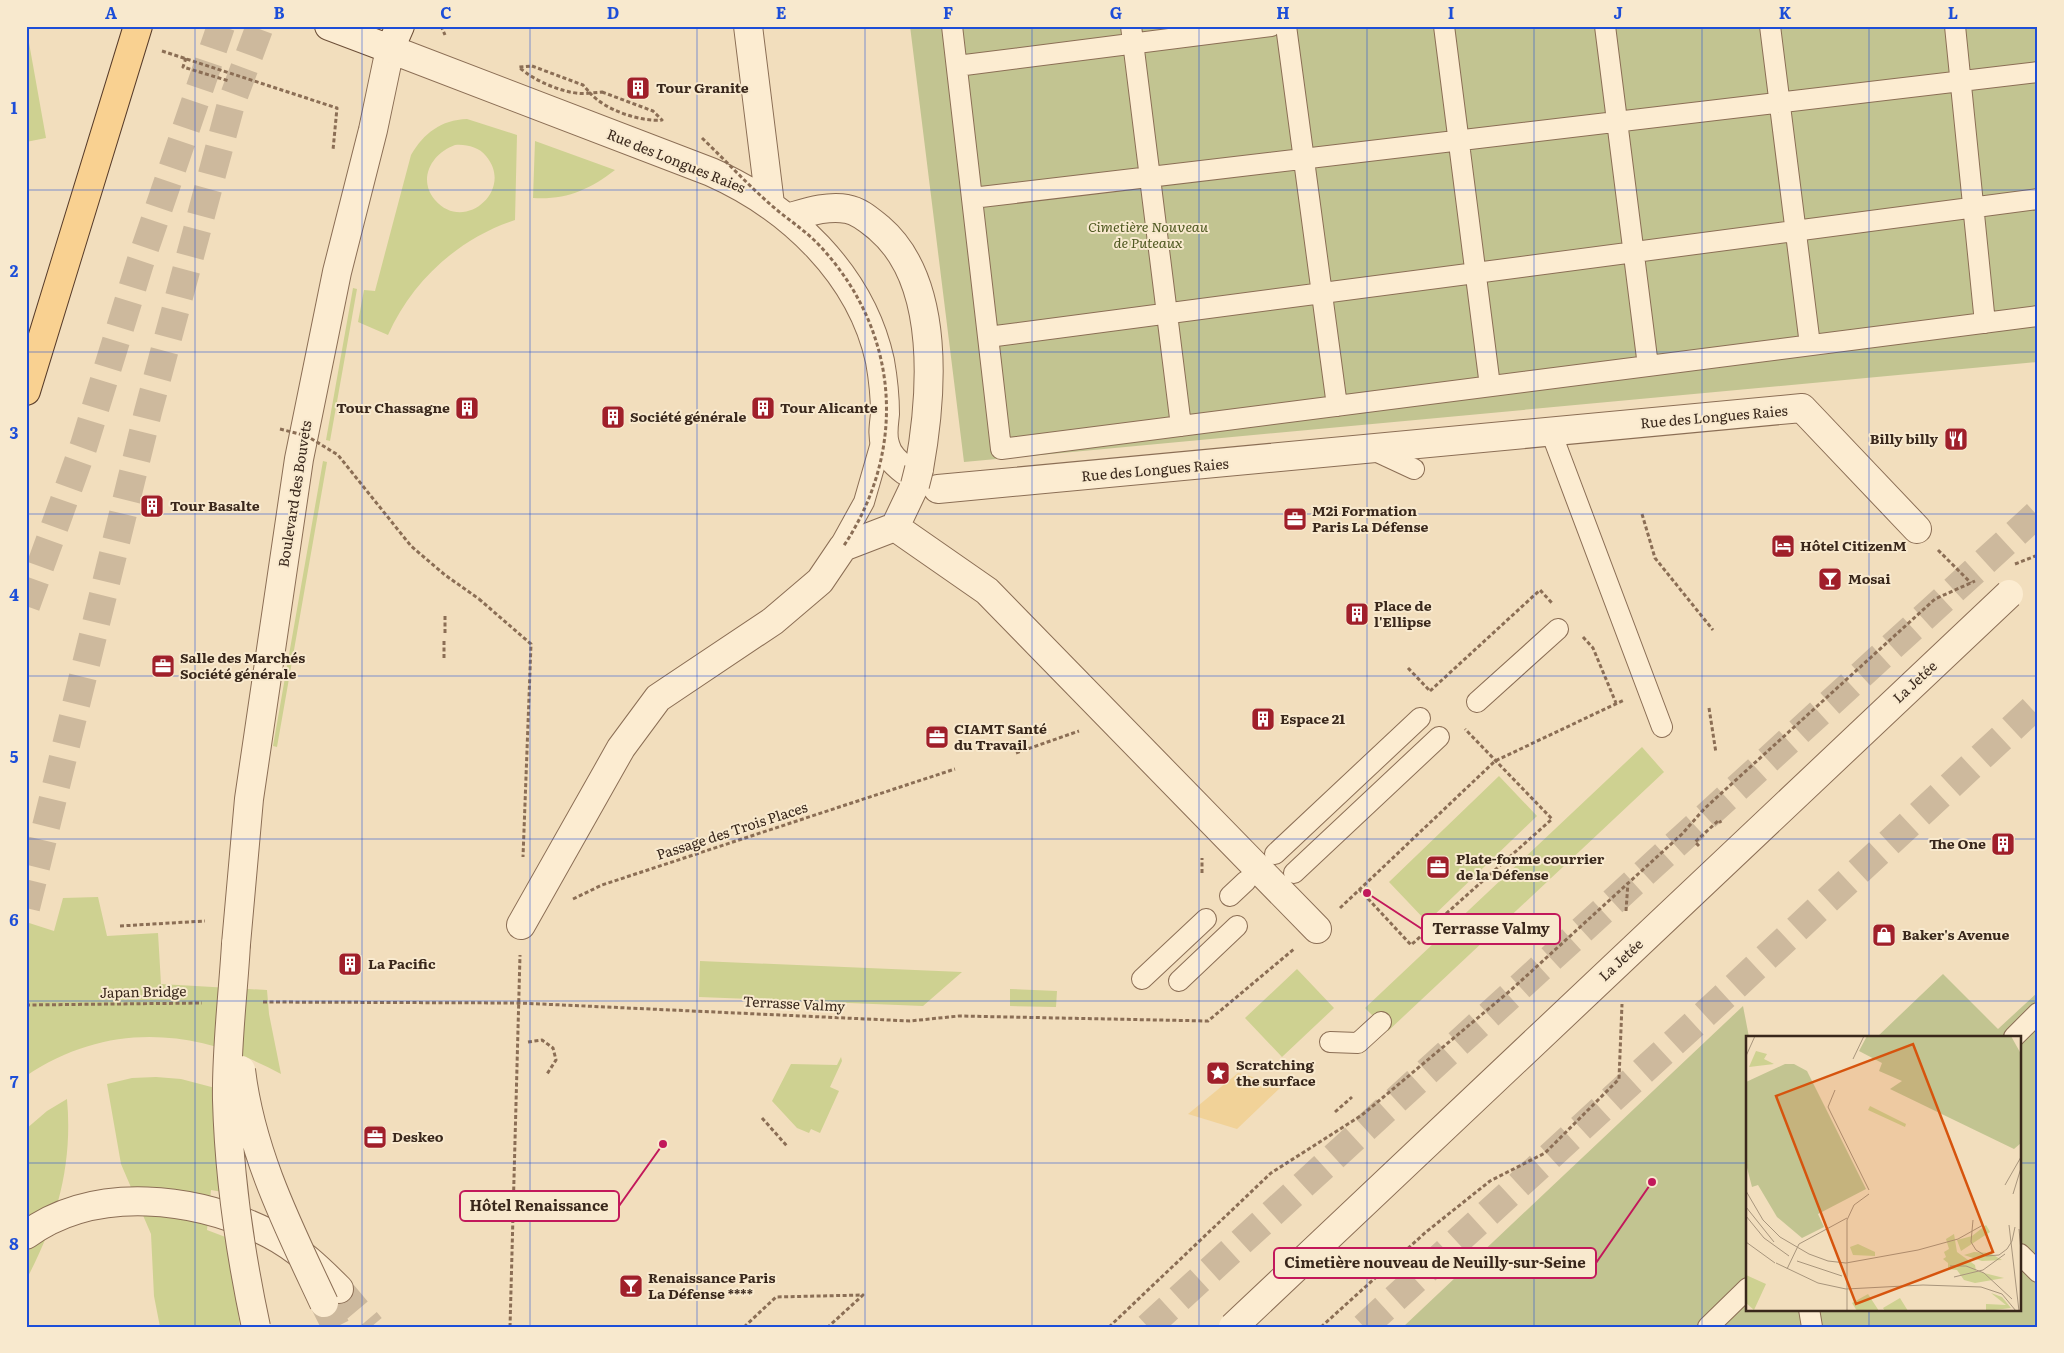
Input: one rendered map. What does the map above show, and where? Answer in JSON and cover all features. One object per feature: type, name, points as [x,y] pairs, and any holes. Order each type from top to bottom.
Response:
[{"type":"main road","points":[[26,391],[138,26]]},
{"type":"street","name":"Rue des Longues Raies","points":[[329,26],[355,36],[395,38],[711,172],[733,182],[779,211],[831,262],[861,310],[875,344],[882,376],[885,413],[883,436]]},
{"type":"street","points":[[521,924],[622,748],[658,698],[773,621],[820,581],[841,548],[895,527],[919,479],[927,420],[930,372],[923,311],[907,266],[895,245],[882,231],[855,211],[846,208],[779,211],[748,26]]},
{"type":"street","name":"Boulevard des Bouvets","points":[[236,944],[249,799],[298,459],[337,272],[395,38]]},
{"type":"street","name":"Rue des Longues Raies","points":[[919,479],[1372,449],[1802,408],[1917,529]]},
{"type":"street","points":[[883,436],[885,447],[890,454],[919,479]]},
{"type":"street","points":[[895,527],[987,591],[1317,929]]},
{"type":"street","name":"La Jetée","points":[[1233,1327],[2009,594]]},
{"type":"street","points":[[26,1235],[68,1213],[109,1203],[155,1201],[208,1211],[240,1221],[271,1234],[315,1265],[332,1296],[279,1207],[254,1140],[243,1092],[236,1036],[236,944]]},
{"type":"street","points":[[236,944],[227,1098],[230,1169],[243,1261],[256,1327]]},
{"type":"lane","points":[[952,26],[1001,449],[2038,316]]},
{"type":"lane","points":[[956,66],[1132,35],[1271,26]]},
{"type":"lane","points":[[1286,26],[1337,406]]},
{"type":"lane","points":[[1444,26],[1490,386]]},
{"type":"lane","points":[[1605,26],[1648,366]]},
{"type":"lane","points":[[1770,26],[1810,346]]},
{"type":"lane","points":[[1955,26],[1985,323]]},
{"type":"lane","points":[[1132,35],[1181,426]]},
{"type":"lane","points":[[972,198],[2038,72]]},
{"type":"lane","points":[[988,337],[2038,199]]},
{"type":"lane","points":[[1550,432],[1602,588],[1662,727]]},
{"type":"lane","name":"Rue des Longues Raies","points":[[841,548],[864,502],[883,436]]},
{"type":"lane","points":[[1372,449],[1414,469]]},
{"type":"lane","points":[[1477,702],[1558,629]]},
{"type":"lane","points":[[1275,854],[1420,718]]},
{"type":"lane","points":[[1294,873],[1439,737]]},
{"type":"lane","points":[[1230,896],[1246,881]]},
{"type":"lane","points":[[1142,979],[1206,919]]},
{"type":"lane","points":[[1180,981],[1238,926]]},
{"type":"lane","points":[[2015,1036],[2038,1013]]},
{"type":"lane","points":[[1330,1042],[1358,1043],[1381,1022]]},
{"type":"lane","points":[[2022,1256],[2038,1272]]},
{"type":"lane","points":[[1708,1327],[1746,1290]]},
{"type":"lane","points":[[1809,1310],[1812,1327]]},
{"type":"path","points":[[156,48],[337,108],[335,140],[331,159]]},
{"type":"path","points":[[186,58],[183,67],[229,81]]},
{"type":"path","points":[[532,66],[583,85]]},
{"type":"path","points":[[602,92],[653,111]]},
{"type":"path","points":[[702,138],[779,211],[803,230],[836,265],[862,307],[874,332],[881,356],[888,410],[885,442],[868,501],[856,528],[841,548]]},
{"type":"path","points":[[271,428],[307,436],[338,455],[411,546],[445,575],[479,599],[531,644],[524,801]]},
{"type":"path","points":[[1642,514],[1655,558],[1713,630]]},
{"type":"path","points":[[1917,529],[1972,583]]},
{"type":"path","points":[[2011,565],[2038,555]]},
{"type":"path","points":[[1109,1327],[1271,1173],[1362,1115],[1511,990],[1935,599],[1979,579]]},
{"type":"path","points":[[445,615],[445,632]]},
{"type":"path","points":[[444,641],[444,658]]},
{"type":"path","points":[[1317,929],[1496,761],[1616,704]]},
{"type":"path","points":[[1709,708],[1716,753]]},
{"type":"path","points":[[1360,889],[1411,945],[1552,819],[1496,761]]},
{"type":"path","name":"Passage des Trois Places","points":[[570,901],[602,885],[954,769]]},
{"type":"path","points":[[1626,918],[1628,882]]},
{"type":"path","points":[[120,926],[205,922]]},
{"type":"path","points":[[510,1327],[521,924]]},
{"type":"path","points":[[1321,1327],[1426,1232],[1490,1181],[1545,1153],[1619,1078],[1622,998]]},
{"type":"path","name":"Japan Bridge","points":[[26,1005],[211,1002]]},
{"type":"path","name":"Terrasse Valmy","points":[[260,1002],[519,1002],[910,1021],[959,1016],[1067,1019]]},
{"type":"path","points":[[528,1042],[542,1040],[552,1048],[556,1060],[547,1074]]},
{"type":"path","points":[[1335,1112],[1352,1097]]},
{"type":"path","points":[[762,1118],[787,1146]]},
{"type":"path","points":[[744,1327],[776,1297],[863,1295],[828,1327]]},
{"type":"green space","points":[[26,26],[46,138],[26,142]]},
{"type":"green space","name":"Cimetière Nouveau de Puteaux","points":[[910,26],[2038,26],[2038,362],[964,462]]},
{"type":"green space","points":[[467,119],[517,135],[515,220],[475,238],[440,264],[410,297],[388,335],[358,322],[364,290],[375,291],[411,155],[422,140],[434,129],[458,120]],"holes":[[[459,145],[480,150],[486,156],[493,169],[494,182],[490,194],[482,203],[472,210],[459,212],[447,209],[435,200],[427,184],[427,175],[434,160],[447,149]]]},
{"type":"green space","points":[[535,141],[615,170],[596,183],[577,192],[556,197],[533,198]]},
{"type":"green space","points":[[353,288],[357,289],[330,441],[326,440]]},
{"type":"green space","points":[[323,461],[327,462],[277,747],[273,746]]},
{"type":"green space","points":[[1642,747],[1664,772],[1388,1031],[1365,1008]]},
{"type":"green space","points":[[1499,776],[1537,816],[1427,922],[1389,882]]},
{"type":"green space","points":[[98,897],[107,936],[158,933],[161,984],[267,990],[269,1014],[281,1074],[217,1047],[185,1040],[153,1037],[121,1039],[89,1046],[57,1058],[26,1076],[26,922],[54,931],[63,898]]},
{"type":"green space","points":[[700,961],[962,972],[923,1006],[699,997]]},
{"type":"green space","points":[[1297,969],[1334,1008],[1282,1057],[1245,1018]]},
{"type":"green space","points":[[1943,974],[1998,1029],[2038,992],[2038,1327],[1403,1327],[1743,1006],[1749,1036],[1746,1036],[1746,1310],[2022,1310],[2022,1036],[1878,1036]]},
{"type":"green space","points":[[1010,989],[1057,991],[1056,1007],[1010,1006]]},
{"type":"green space","points":[[841,1057],[842,1061],[830,1087],[839,1091],[820,1133],[811,1129],[809,1133],[797,1128],[772,1101],[791,1064],[837,1065]]},
{"type":"green space","points":[[132,1078],[181,1079],[219,1089],[223,1192],[211,1190],[207,1230],[228,1238],[240,1327],[160,1327],[154,1296],[151,1234],[121,1164],[107,1084]]},
{"type":"green space","points":[[67,1099],[68,1123],[65,1170],[54,1215],[37,1259],[26,1280],[26,1129],[47,1111]]},
{"type":"sand","points":[[1238,1073],[1283,1085],[1237,1129],[1188,1114]]},
{"type":"tunnel","points":[[26,606],[84,445],[140,263],[221,26]]},
{"type":"tunnel","points":[[26,908],[148,412],[231,104],[260,26]]},
{"type":"tunnel","points":[[1148,1327],[2038,513]]},
{"type":"tunnel","points":[[1364,1327],[1729,992],[2038,704]]},
{"type":"tunnel","points":[[339,1289],[371,1327]]},
{"type":"tunnel","points":[[324,1303],[336,1327]]},
{"type":"place","name":"Tour Granite","points":[[638,88]]},
{"type":"place","name":"Tour Chassagne","points":[[467,408]]},
{"type":"place","name":"Tour Alicante","points":[[763,408]]},
{"type":"place","name":"Société générale","points":[[613,417]]},
{"type":"place","name":"Billy billy","points":[[1956,439]]},
{"type":"place","name":"Tour Basalte","points":[[152,506]]},
{"type":"place","name":"M2i Formation Paris La Défense","points":[[1295,519]]},
{"type":"place","name":"Hôtel CitizenM","points":[[1783,546]]},
{"type":"place","name":"Mosai","points":[[1830,579]]},
{"type":"place","name":"Place de l'Ellipse","points":[[1357,614]]},
{"type":"place","name":"Salle des Marchés Société générale","points":[[163,666]]},
{"type":"place","name":"Espace 21","points":[[1263,719]]},
{"type":"place","name":"CIAMT Santé du Travail","points":[[937,737]]},
{"type":"place","name":"The One","points":[[2003,844]]},
{"type":"place","name":"Plate-forme courrier de la Défense","points":[[1438,867]]},
{"type":"place","name":"Terrasse Valmy","points":[[1367,893]]},
{"type":"place","name":"Baker's Avenue","points":[[1884,935]]},
{"type":"place","name":"La Pacific","points":[[350,964]]},
{"type":"place","name":"Scratching the surface","points":[[1218,1073]]},
{"type":"place","name":"Deskeo","points":[[375,1137]]},
{"type":"place","name":"Hôtel Renaissance","points":[[663,1144]]},
{"type":"place","name":"Cimetière nouveau de Neuilly-sur-Seine","points":[[1652,1182]]},
{"type":"place","name":"Renaissance Paris La Défense ****","points":[[631,1286]]}]
